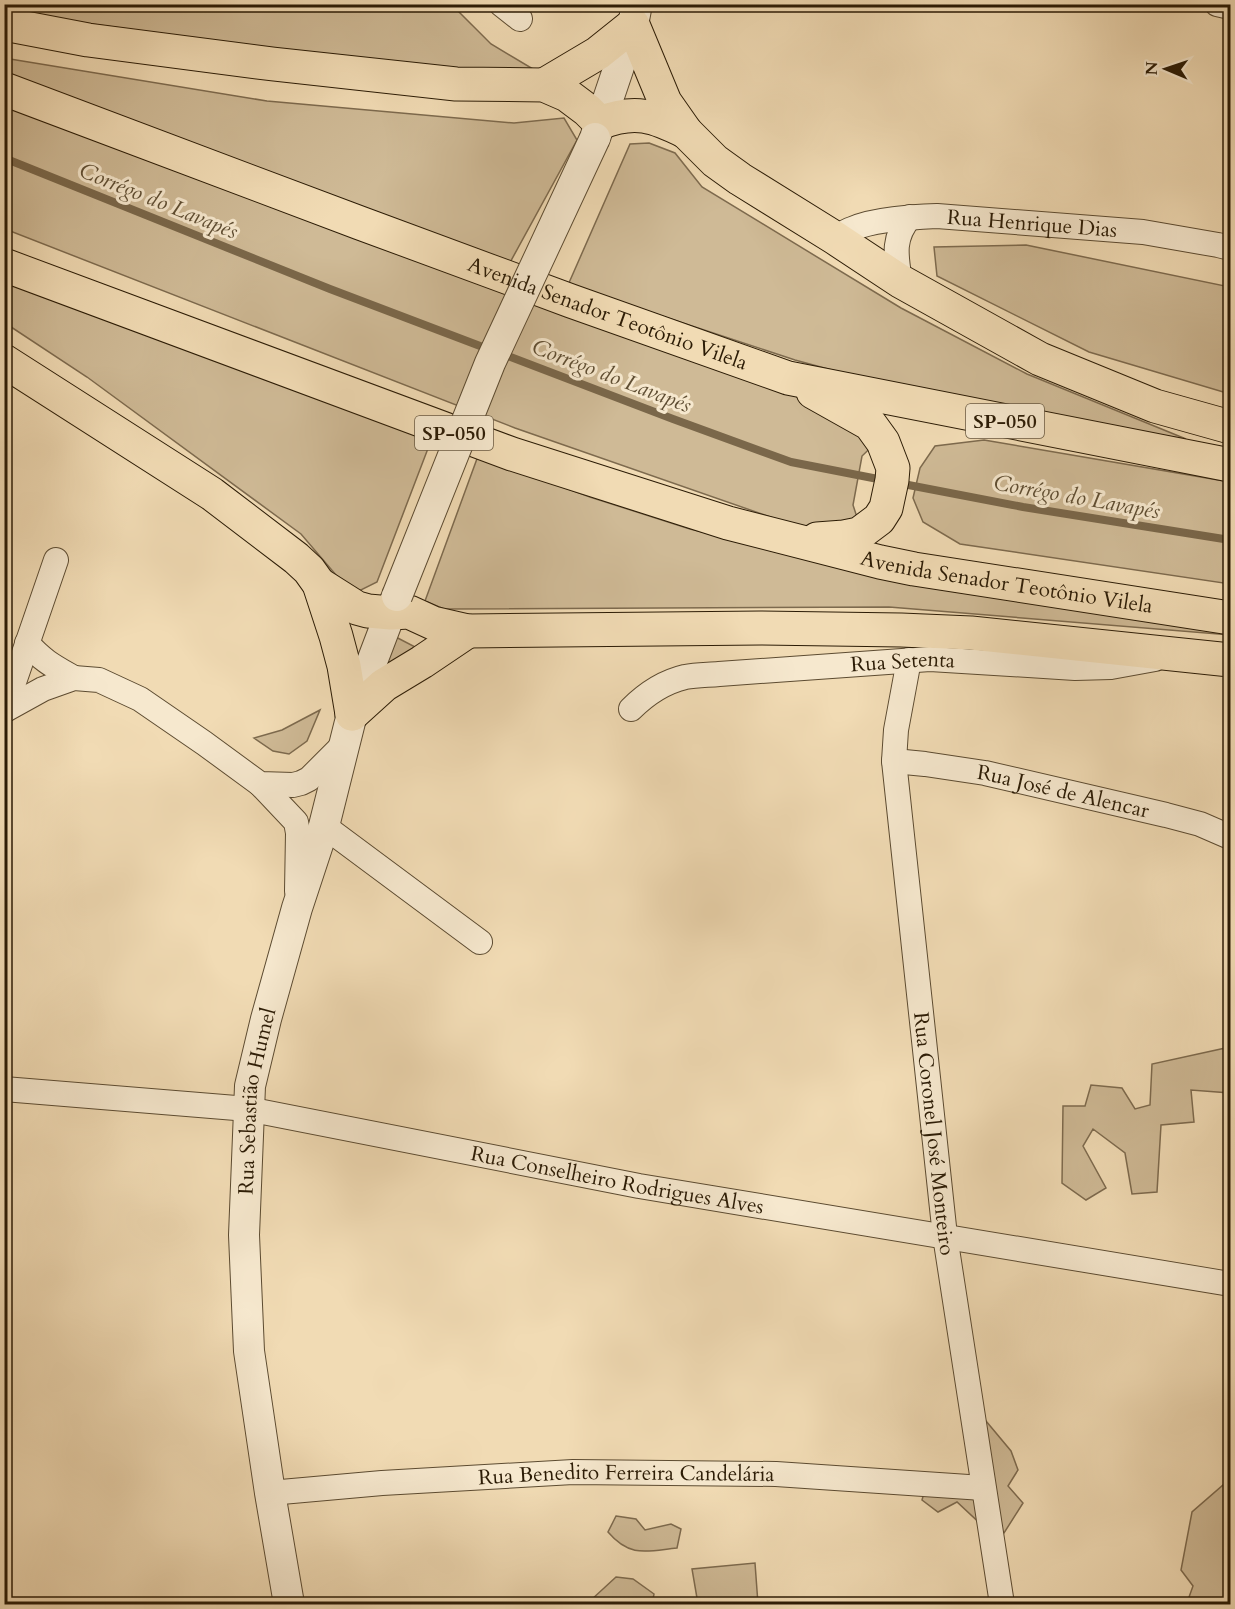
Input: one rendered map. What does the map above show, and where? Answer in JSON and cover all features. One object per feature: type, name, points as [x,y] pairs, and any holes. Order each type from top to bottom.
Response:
[{"type":"highway","points":[[544,85],[598,54],[635,15],[665,102],[686,132],[715,161],[740,179],[900,281],[1040,358],[1155,406],[1230,427]]},
{"type":"highway","points":[[4,24],[88,40],[273,64],[456,84],[544,85],[567,95],[587,110],[597,131],[615,117],[640,116],[662,120],[686,132]]},
{"type":"highway","name":"Avenida Senador Teotônio Vilela","points":[[4,89],[393,236],[788,378],[1230,465]]},
{"type":"highway","name":"Avenida Senador Teotônio Vilela","points":[[4,265],[512,454],[717,519],[914,569],[1230,618]]},
{"type":"highway","points":[[4,361],[212,494],[309,570],[319,584],[344,666],[348,729]]},
{"type":"highway","points":[[788,378],[870,424],[878,434],[893,468],[886,508],[879,519],[859,534],[797,541]]},
{"type":"highway","points":[[319,584],[357,608],[368,611],[394,604],[433,623],[468,631],[749,628],[901,630],[971,633],[1230,660]]},
{"type":"highway","points":[[348,729],[384,685],[468,631]]},
{"type":"street","points":[[501,4],[520,19]]},
{"type":"street","points":[[1217,4],[1230,8]]},
{"type":"street","name":"Rua Sebastião Humel","points":[[289,1605],[249,1351],[244,1235],[248,1109],[255,1062],[297,908],[324,826],[348,729],[394,604],[490,363],[597,131],[635,15]]},
{"type":"street","name":"Rua Henrique Dias","points":[[835,238],[853,228],[910,217],[938,216],[1132,231],[1218,244],[1230,248]]},
{"type":"street","points":[[900,281],[896,260],[897,241],[903,225],[910,217]]},
{"type":"street","points":[[5,710],[56,560]]},
{"type":"street","points":[[27,643],[45,661],[74,678]]},
{"type":"street","name":"Rua Setenta","points":[[631,709],[646,694],[685,677],[930,659],[1075,668],[1112,667],[1184,654]]},
{"type":"street","name":"Rua Coronel José Monteiro","points":[[909,660],[896,730],[894,761],[945,1236],[1002,1605]]},
{"type":"street","points":[[5,710],[43,688],[74,678],[99,680],[140,699],[204,742],[260,784],[296,822],[298,833],[297,908]]},
{"type":"street","points":[[260,784],[293,785],[309,779],[348,729]]},
{"type":"street","name":"Rua José de Alencar","points":[[894,761],[1007,778],[1166,815],[1200,824],[1230,837]]},
{"type":"street","points":[[324,826],[480,942]]},
{"type":"street","name":"Rua Conselheiro Rodrigues Alves","points":[[4,1089],[248,1109],[639,1186],[1230,1284]]},
{"type":"street","name":"Rua Benedito Ferreira Candelária","points":[[270,1493],[382,1483],[573,1472],[776,1474],[983,1488]]},
{"type":"shaded area","points":[[4,5],[452,5],[491,44],[543,75],[431,71],[5,12]]},
{"type":"shaded area","points":[[4,58],[267,101],[514,123],[564,118],[577,140],[507,268],[5,73]]},
{"type":"shaded area","points":[[4,96],[892,427],[862,456],[853,505],[868,551],[515,428],[5,229]]},
{"type":"shaded area","points":[[649,143],[675,153],[702,187],[901,308],[1027,374],[1186,439],[938,399],[795,360],[568,285],[630,144]]},
{"type":"shaded area","points":[[1026,245],[1230,287],[1230,394],[1089,352],[937,276],[934,247]]},
{"type":"shaded area","points":[[4,271],[432,438],[377,582],[359,591],[336,575],[301,534],[87,377],[5,323]]},
{"type":"shaded area","points":[[984,440],[1230,482],[1230,584],[960,544],[923,522],[913,498],[920,468],[935,446]]},
{"type":"shaded area","points":[[478,456],[590,497],[690,529],[908,581],[1230,630],[1230,635],[889,607],[444,609],[425,601]]},
{"type":"shaded area","points":[[390,634],[421,650],[375,678]]},
{"type":"shaded area","points":[[320,710],[307,741],[289,754],[273,751],[254,738],[282,730]]},
{"type":"shaded area","points":[[1230,1047],[1230,1093],[1191,1090],[1194,1122],[1161,1125],[1157,1192],[1132,1194],[1125,1153],[1093,1129],[1083,1146],[1106,1188],[1086,1200],[1062,1183],[1063,1106],[1085,1106],[1091,1085],[1122,1088],[1135,1109],[1150,1105],[1152,1064]]},
{"type":"shaded area","points":[[986,1421],[1011,1451],[1018,1470],[1008,1486],[1023,1503],[1004,1533],[986,1529],[957,1502],[938,1512],[922,1500],[927,1482],[973,1482]]},
{"type":"shaded area","points":[[1230,1479],[1230,1598],[1221,1604],[1193,1604],[1188,1600],[1193,1586],[1181,1570],[1192,1512]]},
{"type":"shaded area","points":[[616,1516],[636,1519],[645,1530],[671,1524],[681,1529],[677,1548],[640,1551],[624,1546],[608,1532]]},
{"type":"shaded area","points":[[755,1563],[758,1604],[698,1604],[692,1569]]},
{"type":"shaded area","points":[[616,1577],[633,1579],[654,1594],[652,1604],[594,1604],[591,1600]]},
{"type":"waterway","name":"Corrégo do Lavapés","points":[[4,158],[330,289],[488,349]]},
{"type":"waterway","name":"Corrégo do Lavapés","points":[[500,353],[791,462],[883,480]]},
{"type":"waterway","name":"Corrégo do Lavapés","points":[[898,483],[1023,507],[1230,540]]}]
